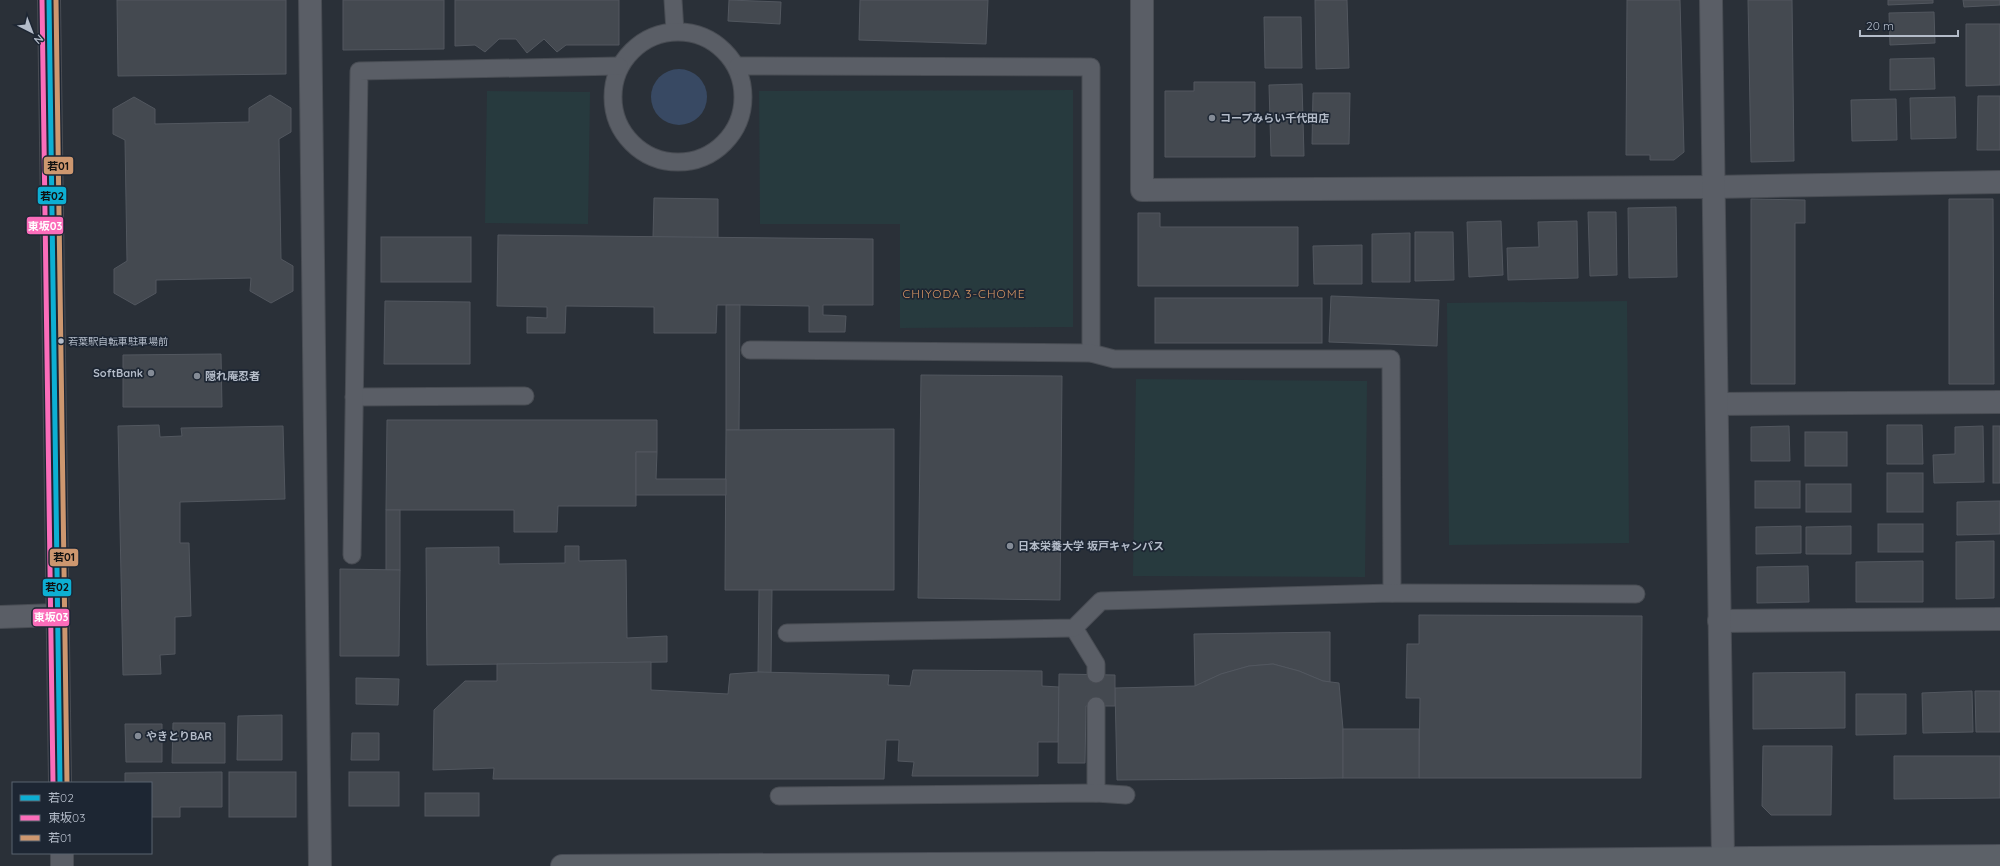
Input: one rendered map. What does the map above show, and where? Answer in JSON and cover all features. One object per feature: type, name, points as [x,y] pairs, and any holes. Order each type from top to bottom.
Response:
[{"type":"main road","points":[[562,866],[1246,864],[2000,856]]},
{"type":"street","points":[[49,0],[60,782]]},
{"type":"street","points":[[310,0],[320,866]]},
{"type":"street","points":[[1142,0],[1142,190],[1713,187],[2000,182]]},
{"type":"street","points":[[1711,0],[1719,621],[1724,859]]},
{"type":"street","points":[[1717,404],[2000,402]]},
{"type":"street","points":[[0,617],[57,615]]},
{"type":"street","points":[[1719,621],[2000,619]]},
{"type":"street","points":[[62,854],[62,866]]},
{"type":"lane","points":[[673,0],[675,30]]},
{"type":"lane","points":[[675,30],[711,39],[738,66],[745,99],[735,131],[711,155],[678,163],[646,155],[622,132],[612,100],[619,66],[642,41],[675,30]]},
{"type":"lane","points":[[352,555],[359,71],[619,66]]},
{"type":"lane","points":[[738,66],[1091,67],[1091,353]]},
{"type":"lane","points":[[750,350],[1091,353],[1114,359],[1391,359],[1392,593]]},
{"type":"lane","points":[[354,397],[525,396]]},
{"type":"lane","points":[[787,633],[1074,628],[1101,601],[1392,593],[1636,594]]},
{"type":"lane","points":[[1074,628],[1096,664],[1096,674]]},
{"type":"lane","points":[[1096,706],[1096,792]]},
{"type":"lane","points":[[780,796],[1096,792],[1126,796]]},
{"type":"green space","points":[[1073,90],[1073,327],[900,328],[900,224],[760,224],[759,91]]},
{"type":"green space","points":[[487,91],[590,92],[588,224],[485,223]]},
{"type":"green space","points":[[1627,301],[1629,543],[1449,545],[1447,303]]},
{"type":"green space","points":[[1136,379],[1367,381],[1365,577],[1133,576]]},
{"type":"water","points":[[679,69],[690,71],[699,77],[705,86],[707,97],[705,108],[699,117],[690,123],[679,125],[668,123],[659,117],[653,108],[651,97],[653,86],[659,77],[668,71]]},
{"type":"building","points":[[117,0],[286,0],[286,74],[118,76]]},
{"type":"building","points":[[343,0],[444,0],[444,49],[343,50]]},
{"type":"building","points":[[455,0],[619,0],[619,45],[566,45],[557,52],[544,39],[527,53],[516,39],[499,39],[485,52],[475,45],[455,46]]},
{"type":"building","points":[[729,0],[781,2],[780,24],[728,21]]},
{"type":"building","points":[[860,0],[988,0],[986,44],[859,40]]},
{"type":"building","points":[[1315,0],[1347,0],[1349,68],[1316,69]]},
{"type":"building","points":[[1627,0],[1680,0],[1684,152],[1674,160],[1650,160],[1650,155],[1626,155]]},
{"type":"building","points":[[1748,0],[1792,0],[1794,161],[1751,162]]},
{"type":"building","points":[[1888,0],[1933,0],[1933,3],[1888,5]]},
{"type":"building","points":[[1963,0],[2000,0],[2000,5],[1964,7]]},
{"type":"building","points":[[1934,12],[1935,43],[1890,45],[1889,13]]},
{"type":"building","points":[[1264,17],[1301,17],[1302,68],[1265,68]]},
{"type":"building","points":[[1966,24],[2000,24],[2000,85],[1966,86]]},
{"type":"building","points":[[1934,58],[1935,89],[1890,90],[1890,59]]},
{"type":"building","points":[[1194,82],[1255,82],[1255,157],[1165,157],[1165,91],[1194,91]]},
{"type":"building","points":[[1302,84],[1304,156],[1271,156],[1269,85]]},
{"type":"building","points":[[1313,93],[1350,93],[1349,144],[1312,144]]},
{"type":"building","points":[[270,95],[291,108],[291,132],[279,139],[281,259],[293,266],[293,291],[271,303],[250,291],[251,278],[156,280],[156,293],[135,305],[114,293],[114,269],[127,261],[125,140],[113,134],[113,109],[134,97],[155,109],[155,124],[249,122],[249,108]]},
{"type":"building","points":[[1978,96],[2000,96],[2000,150],[1977,150]]},
{"type":"building","points":[[1955,97],[1956,138],[1911,139],[1910,98]]},
{"type":"building","points":[[1896,99],[1897,140],[1852,141],[1851,100]]},
{"type":"building","points":[[654,198],[718,199],[718,238],[653,237]]},
{"type":"building","points":[[1751,199],[1805,200],[1805,223],[1795,223],[1795,384],[1751,384]]},
{"type":"building","points":[[1949,199],[1993,199],[1994,384],[1949,384]]},
{"type":"building","points":[[1676,207],[1677,277],[1629,278],[1628,208]]},
{"type":"building","points":[[1588,212],[1616,212],[1617,275],[1590,276]]},
{"type":"building","points":[[1138,213],[1160,213],[1160,227],[1298,227],[1298,286],[1138,286]]},
{"type":"building","points":[[1501,221],[1503,275],[1469,277],[1467,222]]},
{"type":"building","points":[[1577,221],[1578,278],[1508,280],[1507,248],[1539,247],[1538,222]]},
{"type":"building","points":[[1415,232],[1453,232],[1454,280],[1415,281]]},
{"type":"building","points":[[1410,233],[1410,282],[1372,282],[1372,234]]},
{"type":"building","points":[[498,235],[873,239],[873,305],[823,305],[823,315],[846,316],[845,332],[809,332],[809,306],[717,305],[716,333],[654,333],[654,307],[566,306],[565,333],[527,333],[527,317],[547,318],[547,307],[497,306]]},
{"type":"building","points":[[381,237],[471,237],[471,282],[381,282]]},
{"type":"building","points":[[1362,245],[1362,284],[1314,284],[1313,246]]},
{"type":"building","points":[[1331,296],[1439,300],[1437,346],[1329,342]]},
{"type":"building","points":[[1155,298],[1322,298],[1322,343],[1155,343]]},
{"type":"building","points":[[385,301],[470,302],[470,364],[384,364]]},
{"type":"building","points":[[726,305],[740,305],[739,430],[726,430]]},
{"type":"building","points":[[221,354],[222,407],[123,407],[123,355]]},
{"type":"building","points":[[921,375],[1062,376],[1060,600],[918,598]]},
{"type":"building","points":[[387,420],[657,420],[657,452],[636,452],[636,506],[558,506],[557,532],[514,532],[514,510],[386,510]]},
{"type":"building","points":[[159,425],[160,437],[182,436],[181,428],[283,426],[285,499],[180,502],[180,543],[189,543],[191,616],[175,617],[175,654],[160,655],[161,674],[123,675],[118,426]]},
{"type":"building","points":[[1887,425],[1922,425],[1923,464],[1887,464]]},
{"type":"building","points":[[1789,426],[1790,461],[1751,461],[1751,427]]},
{"type":"building","points":[[1983,426],[1984,482],[1934,483],[1933,455],[1955,454],[1955,427]]},
{"type":"building","points":[[1993,426],[2000,426],[2000,483],[1993,483]]},
{"type":"building","points":[[894,429],[894,590],[725,590],[726,430]]},
{"type":"building","points":[[1805,432],[1847,432],[1847,466],[1805,466]]},
{"type":"building","points":[[636,452],[657,452],[656,479],[726,479],[726,495],[636,495]]},
{"type":"building","points":[[1887,473],[1923,473],[1923,512],[1887,512]]},
{"type":"building","points":[[1755,481],[1800,481],[1800,508],[1755,508]]},
{"type":"building","points":[[1806,484],[1851,484],[1851,512],[1806,512]]},
{"type":"building","points":[[2000,501],[2000,534],[1957,535],[1957,502]]},
{"type":"building","points":[[386,510],[400,510],[400,570],[386,570]]},
{"type":"building","points":[[1878,524],[1923,524],[1923,552],[1878,552]]},
{"type":"building","points":[[1801,526],[1801,553],[1756,554],[1756,527]]},
{"type":"building","points":[[1851,526],[1851,554],[1806,554],[1806,527]]},
{"type":"building","points":[[1994,541],[1994,598],[1956,599],[1956,542]]},
{"type":"building","points":[[565,546],[579,546],[579,561],[626,560],[627,638],[667,636],[667,662],[427,665],[426,548],[499,547],[499,564],[565,563]]},
{"type":"building","points":[[1923,561],[1923,602],[1856,602],[1856,562]]},
{"type":"building","points":[[1808,566],[1809,602],[1757,603],[1757,567]]},
{"type":"building","points":[[340,569],[400,570],[399,656],[340,656]]},
{"type":"building","points":[[759,590],[772,590],[771,673],[758,672]]},
{"type":"building","points":[[1419,615],[1642,616],[1641,778],[1419,778],[1420,698],[1406,698],[1407,644],[1419,644]]},
{"type":"building","points":[[1330,632],[1330,682],[1273,664],[1249,666],[1221,674],[1195,686],[1194,634]]},
{"type":"building","points":[[651,662],[651,690],[728,694],[730,674],[758,672],[889,675],[888,685],[910,686],[913,670],[1042,671],[1042,686],[1059,687],[1058,742],[1038,742],[1038,776],[912,776],[914,762],[898,761],[899,740],[886,740],[884,779],[493,779],[494,768],[433,770],[434,710],[465,681],[497,681],[497,664]]},
{"type":"building","points":[[1273,664],[1299,671],[1323,681],[1339,683],[1343,729],[1343,778],[1117,780],[1115,688],[1195,686],[1221,674],[1249,666]]},
{"type":"building","points":[[1845,672],[1845,728],[1753,729],[1753,673]]},
{"type":"building","points":[[1059,674],[1115,675],[1115,706],[1086,706],[1085,763],[1058,763]]},
{"type":"building","points":[[356,678],[399,679],[398,705],[356,704]]},
{"type":"building","points":[[1972,691],[1973,732],[1923,733],[1922,693]]},
{"type":"building","points":[[1975,691],[2000,691],[2000,732],[1976,732]]},
{"type":"building","points":[[1856,694],[1906,694],[1906,734],[1856,735]]},
{"type":"building","points":[[282,715],[282,760],[237,760],[238,716]]},
{"type":"building","points":[[173,723],[225,723],[225,763],[172,763]]},
{"type":"building","points":[[125,724],[162,724],[162,762],[126,762]]},
{"type":"building","points":[[1343,729],[1419,729],[1419,778],[1343,778]]},
{"type":"building","points":[[352,733],[379,733],[379,760],[351,760]]},
{"type":"building","points":[[1763,746],[1832,746],[1831,815],[1771,815],[1762,806]]},
{"type":"building","points":[[1894,756],[2000,756],[2000,798],[1894,799]]},
{"type":"building","points":[[222,772],[222,807],[180,807],[180,817],[152,817],[152,782],[125,782],[125,773]]},
{"type":"building","points":[[229,772],[296,772],[296,817],[229,817]]},
{"type":"building","points":[[349,772],[399,772],[399,806],[349,806]]},
{"type":"building","points":[[425,793],[479,793],[479,816],[425,816]]},
{"type":"transit line","name":"東坂03","points":[[42,0],[53,782]]},
{"type":"transit line","name":"若02","points":[[49,0],[60,782]]},
{"type":"transit line","name":"若01","points":[[56,0],[67,782]]},
{"type":"place","name":"コープみらい千代田店","points":[[1212,118]]},
{"type":"place","name":"若葉駅自転車駐車場前","points":[[61,341]]},
{"type":"place","name":"SoftBank","points":[[151,373]]},
{"type":"place","name":"隠れ庵忍者","points":[[197,376]]},
{"type":"place","name":"日本栄養大学 坂戸キャンパス","points":[[1010,546]]},
{"type":"place","name":"やきとりBAR","points":[[138,736]]},
{"type":"district","name":"CHIYODA 3-CHOME","points":[[964,294]]}]
